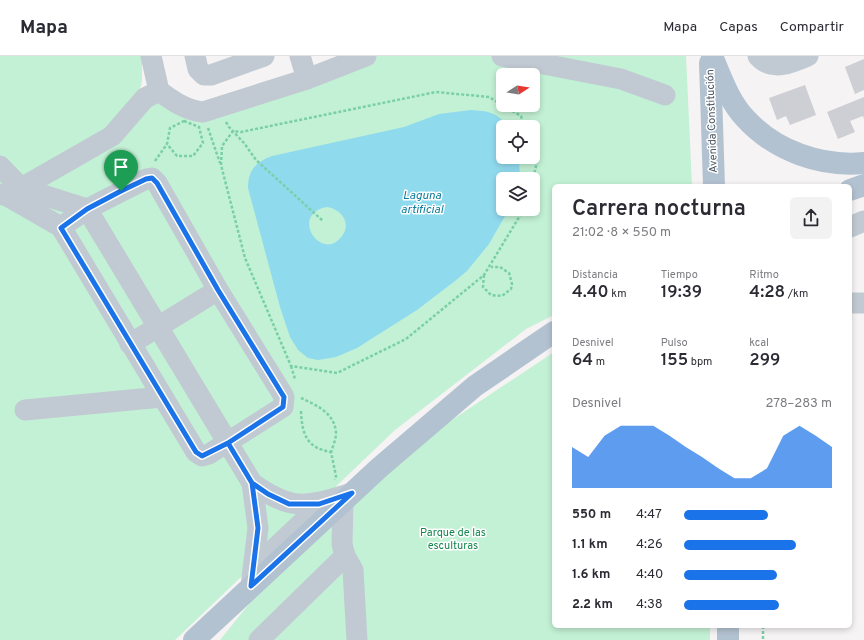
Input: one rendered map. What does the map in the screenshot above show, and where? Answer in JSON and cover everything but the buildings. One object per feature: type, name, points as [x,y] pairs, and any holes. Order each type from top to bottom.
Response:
[{"type":"main road","points":[[711,56],[726,89],[744,118],[769,139],[794,152],[824,162],[864,163]]},
{"type":"main road","name":"Avenida Constitución","points":[[711,56],[714,184]]},
{"type":"main road","points":[[852,189],[864,185]]},
{"type":"main road","points":[[194,640],[253,577],[338,495],[475,386],[552,333]]},
{"type":"main road","points":[[728,628],[728,640]]},
{"type":"street","points":[[150,56],[159,91],[178,105],[191,111],[203,112],[307,79],[366,56]]},
{"type":"street","points":[[195,56],[198,69],[204,75],[211,75],[264,56]]},
{"type":"street","points":[[300,56],[307,79]]},
{"type":"street","points":[[502,56],[621,79],[665,95]]},
{"type":"street","points":[[758,56],[770,65],[787,65],[808,56]]},
{"type":"street","points":[[11,194],[112,136],[145,98],[159,91]]},
{"type":"street","points":[[0,166],[11,194],[61,228],[196,452],[202,456],[209,454],[283,407],[284,397],[218,290],[157,183],[152,178],[146,179],[87,209],[61,228]]},
{"type":"street","points":[[11,194],[87,209],[252,483],[258,528],[253,577]]},
{"type":"street","points":[[852,226],[864,221]]},
{"type":"street","points":[[130,344],[218,290]]},
{"type":"street","points":[[852,303],[864,304]]},
{"type":"street","points":[[25,410],[162,397]]},
{"type":"street","points":[[252,483],[268,494],[289,504],[338,495],[342,544],[345,556],[353,570],[354,576],[357,640]]},
{"type":"street","points":[[259,640],[345,556]]},
{"type":"path","points":[[233,131],[242,132],[436,92],[489,97],[521,116],[522,120]]},
{"type":"path","points":[[223,106],[226,123],[256,160],[322,221]]},
{"type":"path","points":[[184,121],[199,127],[203,143],[193,156],[178,156],[167,144],[170,128],[184,121]]},
{"type":"path","points":[[233,131],[222,146],[221,165],[245,258],[291,366],[297,385]]},
{"type":"path","points":[[291,366],[337,372],[406,340],[484,275],[520,216]]},
{"type":"path","points":[[484,275],[483,287],[491,295],[502,296],[511,290],[512,278],[505,268],[496,266],[490,267]]},
{"type":"path","points":[[299,392],[301,398],[301,424],[306,438],[314,448],[331,452]]},
{"type":"path","points":[[301,398],[325,411],[332,420],[336,433],[331,452],[338,495]]},
{"type":"path","points":[[763,628],[763,640]]},
{"type":"green space","points":[[0,56],[142,56],[142,81],[138,96],[188,108],[366,56],[686,56],[692,184],[552,184],[552,316],[526,329],[395,430],[175,640],[0,640]]},
{"type":"green space","name":"Parque de las esculturas","points":[[552,353],[552,628],[710,628],[710,640],[220,640],[298,543],[377,470]]},
{"type":"water","name":"Laguna artificial","points":[[471,110],[492,113],[500,118],[502,120],[496,120],[496,164],[519,164],[520,172],[496,172],[496,216],[505,216],[489,244],[467,271],[417,310],[357,348],[336,357],[318,360],[308,358],[298,350],[290,337],[280,307],[248,188],[251,172],[257,164],[272,156],[404,127],[439,114]],"holes":[[[327,207],[337,211],[344,217],[346,226],[342,236],[334,243],[326,244],[318,241],[312,235],[309,227],[310,218],[316,211]]]},
{"type":"route","points":[[121,191],[87,209],[61,228],[196,452],[202,456],[209,454],[228,443],[252,483],[268,494],[289,504],[319,504],[352,493],[251,586],[256,556],[258,528],[252,483],[228,443],[283,407],[284,397],[218,290],[157,183],[152,178],[146,179],[121,191]]}]
